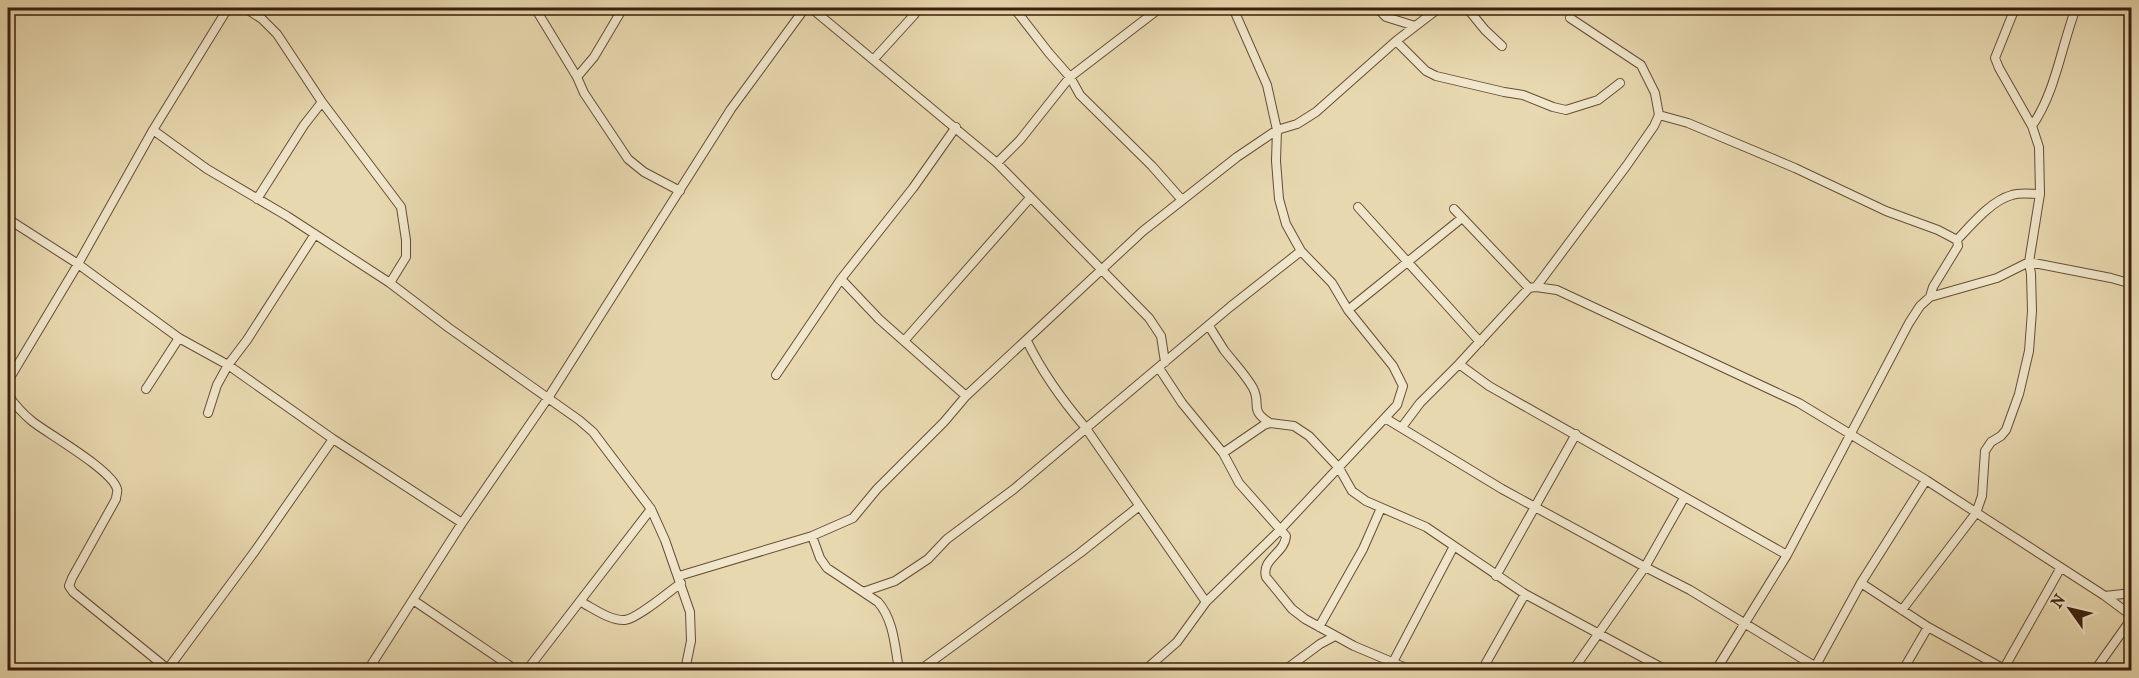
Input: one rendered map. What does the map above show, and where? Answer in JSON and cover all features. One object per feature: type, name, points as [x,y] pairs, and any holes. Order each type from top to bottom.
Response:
[{"type":"street","points":[[8,381],[225,8]]},
{"type":"street","points":[[245,8],[262,19],[277,34],[322,102],[401,207],[406,257],[390,283]]},
{"type":"street","points":[[534,8],[577,77],[584,93],[628,159],[644,172],[680,191]]},
{"type":"street","points":[[577,77],[594,57],[623,8]]},
{"type":"street","points":[[368,670],[462,523],[548,398],[731,109],[805,8]]},
{"type":"street","points":[[812,8],[998,163],[1030,198],[1102,268],[1156,327],[1161,336],[1162,365],[1187,409],[1222,453],[1239,483],[1286,536],[1286,540],[1265,566],[1266,577],[1292,609],[1335,636],[1411,670]]},
{"type":"street","points":[[874,59],[918,8]]},
{"type":"street","points":[[1014,8],[1070,77],[1080,94],[1152,166],[1182,200]]},
{"type":"street","points":[[998,163],[1020,140],[1070,77],[1160,8]]},
{"type":"street","points":[[1145,670],[1177,642],[1206,603],[1280,530],[1397,405],[1403,386],[1393,366],[1348,310],[1332,284],[1301,251],[1286,224],[1279,199],[1276,161],[1277,130],[1267,85],[1233,8]]},
{"type":"street","points":[[1377,8],[1386,17],[1415,26]]},
{"type":"street","points":[[581,602],[612,617],[626,620],[635,616],[680,579],[812,536],[853,518],[877,489],[944,422],[966,396],[1143,231],[1237,157],[1277,130],[1297,124],[1316,112],[1396,41],[1439,8]]},
{"type":"street","points":[[1467,8],[1502,46]]},
{"type":"street","points":[[1902,610],[1976,513],[1982,496],[1985,451],[1991,442],[2001,436],[2010,422],[2029,351],[2032,311],[2029,262],[2040,194],[2039,147],[2032,126],[1998,68],[1995,58],[2015,8]]},
{"type":"street","points":[[2032,126],[2050,92],[2076,8]]},
{"type":"street","points":[[1402,427],[1420,403],[1533,288],[1637,152],[1659,115],[1655,93],[1641,65],[1570,18]]},
{"type":"street","points":[[1396,41],[1426,71],[1436,76],[1523,95],[1566,110],[1598,100],[1620,83]]},
{"type":"street","points":[[257,199],[304,125],[322,102]]},
{"type":"street","points":[[1659,115],[1688,123],[1957,240]]},
{"type":"street","points":[[776,375],[841,279],[906,197],[956,127]]},
{"type":"street","points":[[153,130],[207,169],[315,234],[390,283],[593,432],[651,509],[680,579],[690,612],[691,641],[685,670]]},
{"type":"street","points":[[1957,240],[1981,215],[2008,195],[2040,194]]},
{"type":"street","points":[[904,340],[1030,198]]},
{"type":"street","points":[[1358,207],[1480,342]]},
{"type":"street","points":[[1454,209],[1533,288],[1557,290],[1799,403],[1926,480],[2060,569],[2105,596],[2132,617],[2095,670]]},
{"type":"street","points":[[1348,310],[1462,218]]},
{"type":"street","points":[[8,219],[78,264],[179,338],[228,364],[333,439],[462,523]]},
{"type":"street","points":[[207,413],[217,385],[228,364],[247,340],[315,234]]},
{"type":"street","points":[[1930,297],[1936,282],[1958,246],[1957,240]]},
{"type":"street","points":[[863,592],[895,581],[928,559],[947,539],[1014,489],[1085,427],[1301,251]]},
{"type":"street","points":[[1716,670],[1787,555],[1920,306],[1930,297],[1997,278],[2029,262],[2132,284]]},
{"type":"street","points":[[841,279],[879,319],[966,396]]},
{"type":"street","points":[[1209,326],[1224,350],[1252,385],[1256,394],[1255,403],[1258,413],[1270,423],[1294,426],[1310,436],[1339,468],[1353,491],[1381,508],[1426,527],[1525,594],[1666,670]]},
{"type":"street","points":[[146,389],[179,338]]},
{"type":"street","points":[[1027,341],[1039,365],[1085,427],[1206,603]]},
{"type":"street","points":[[1459,364],[1489,387],[1787,555]]},
{"type":"street","points":[[8,395],[18,408],[34,422],[73,448],[111,479],[117,489],[116,499],[69,586],[73,592],[168,670],[333,439]]},
{"type":"street","points":[[1385,418],[1534,506],[1690,590],[1818,669],[1861,583],[1926,480]]},
{"type":"street","points":[[1222,453],[1270,423]]},
{"type":"street","points":[[1496,576],[1576,434]]},
{"type":"street","points":[[1573,670],[1645,567],[1684,498]]},
{"type":"street","points":[[920,670],[1080,553],[1138,507]]},
{"type":"street","points":[[1319,627],[1363,549],[1381,508]]},
{"type":"street","points":[[527,670],[651,509]]},
{"type":"street","points":[[812,536],[820,558],[827,568],[878,602],[884,609],[889,621],[899,670]]},
{"type":"street","points":[[1393,662],[1454,546]]},
{"type":"street","points":[[1861,583],[1928,627],[2004,670],[2060,569]]},
{"type":"street","points":[[1482,670],[1525,594]]},
{"type":"street","points":[[2105,596],[2132,594]]},
{"type":"street","points":[[413,600],[516,670]]},
{"type":"street","points":[[1904,670],[1928,627]]},
{"type":"street","points":[[1285,670],[1320,644],[1335,636]]},
{"type":"street","points":[[1643,670],[1648,661]]}]
